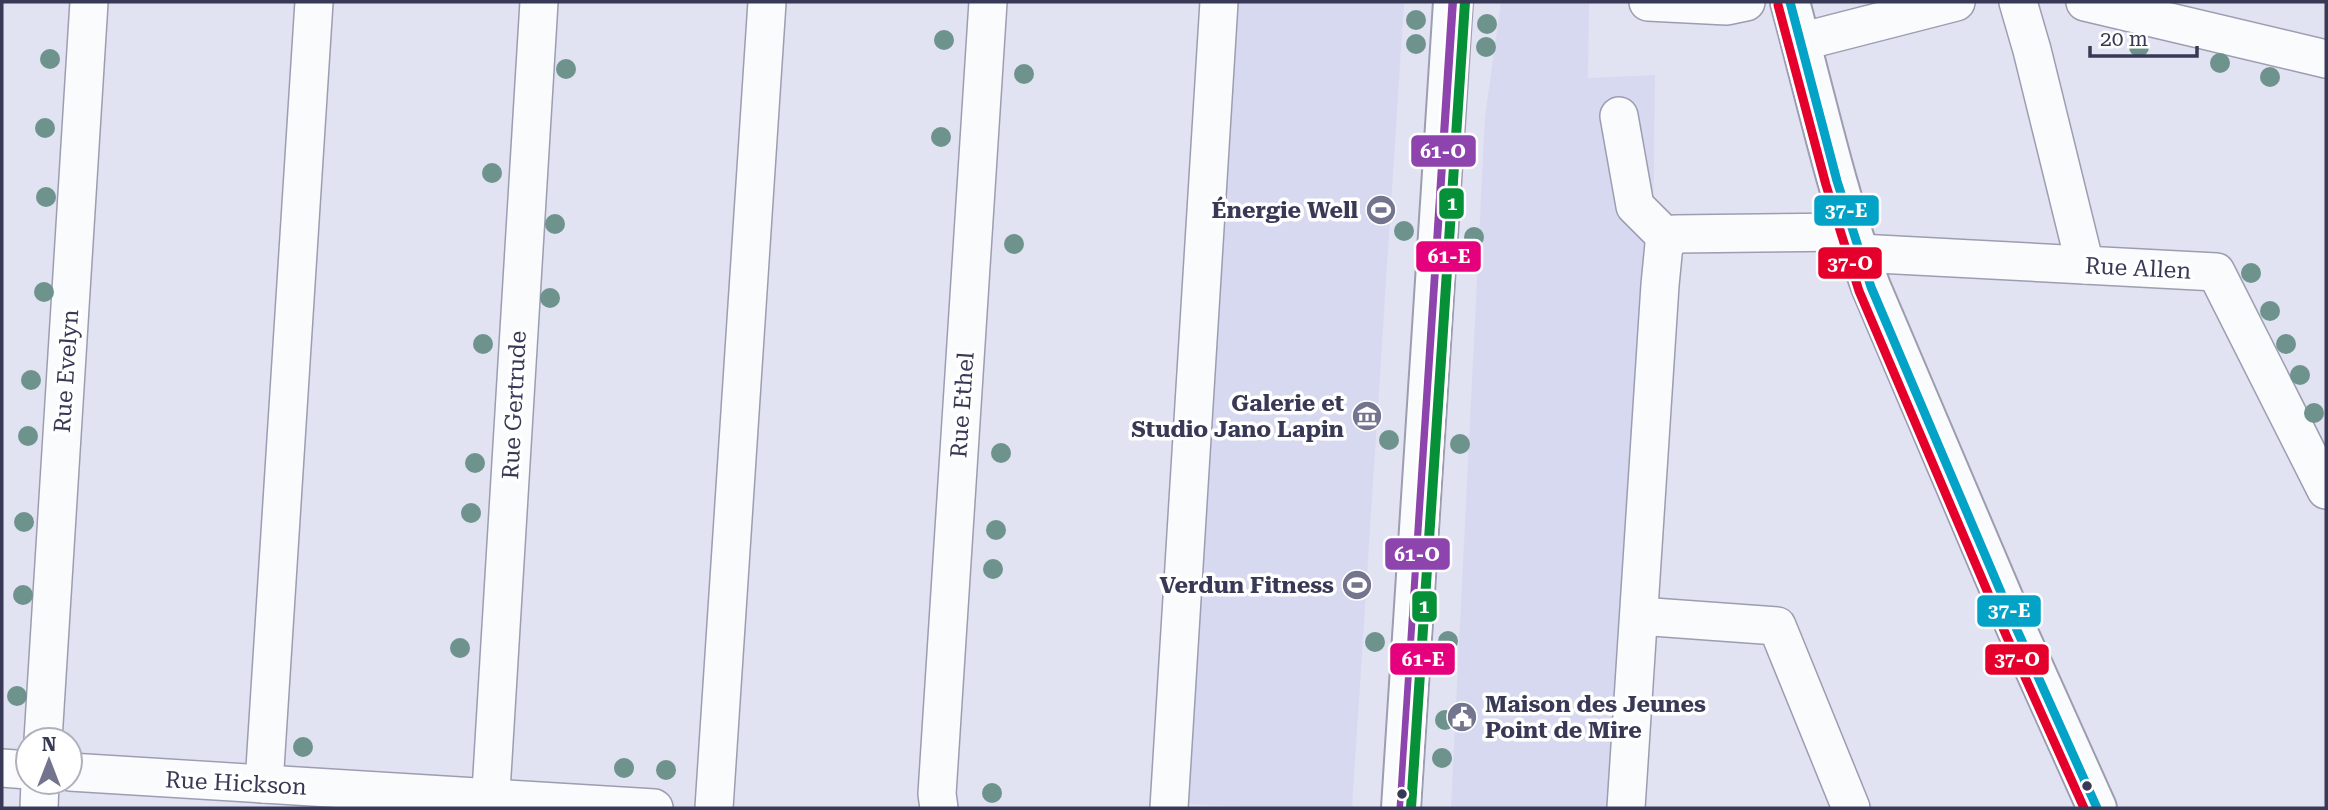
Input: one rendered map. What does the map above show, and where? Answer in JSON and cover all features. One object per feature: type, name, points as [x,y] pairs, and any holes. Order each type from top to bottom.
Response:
[{"type":"main road","points":[[1401,808],[1453,2]]},
{"type":"main road","points":[[1790,2],[1827,149],[1855,243],[1899,356],[2096,808]]},
{"type":"street","name":"Rue Evelyn","points":[[44,726],[89,2]]},
{"type":"street","points":[[264,784],[314,2]]},
{"type":"street","name":"Rue Gertrude","points":[[490,804],[539,2]]},
{"type":"street","points":[[715,808],[767,2]]},
{"type":"street","name":"Rue Ethel","points":[[939,808],[937,794],[988,2]]},
{"type":"street","points":[[1169,808],[1219,2]]},
{"type":"street","points":[[1648,2],[1727,6],[1746,2]]},
{"type":"street","points":[[1800,42],[1956,2]]},
{"type":"street","points":[[2018,2],[2085,265]]},
{"type":"street","points":[[2085,2],[2326,59]]},
{"type":"street","points":[[1619,116],[1635,206],[1669,240],[1664,244],[1660,285],[1626,808]]},
{"type":"street","name":"Rue Allen","points":[[1669,240],[1675,233],[1855,243],[2085,265],[2216,272],[2326,490]]},
{"type":"street","points":[[1639,616],[1777,626],[1851,808]]},
{"type":"street","name":"Rue Hickson","points":[[84,773],[264,784],[490,804],[654,808]]},
{"type":"shaded area","points":[[1227,2],[1404,2],[1352,808],[1266,808],[1169,803]]},
{"type":"shaded area","points":[[1501,2],[1589,3],[1588,78],[1655,75],[1653,239],[1625,808],[1451,808],[1485,117]]},
{"type":"transit line","name":"61-O","points":[[1401,808],[1453,2]]},
{"type":"transit line","name":"1","points":[[1411,808],[1465,2]]},
{"type":"transit line","name":"37-E","points":[[1790,2],[1837,181],[1871,287],[2017,630],[2097,808]]},
{"type":"transit line","name":"61-E","points":[[1413,808],[1465,3]]},
{"type":"transit line","name":"37-O","points":[[1778,5],[1826,185],[1859,291],[2006,635],[2084,808]]},
{"type":"place","name":"Énergie Well","points":[[1381,210]]},
{"type":"place","name":"Galerie et Studio Jano Lapin","points":[[1367,416]]},
{"type":"place","name":"Verdun Fitness","points":[[1357,585]]},
{"type":"place","name":"Maison des Jeunes Point de Mire","points":[[1462,717]]}]
